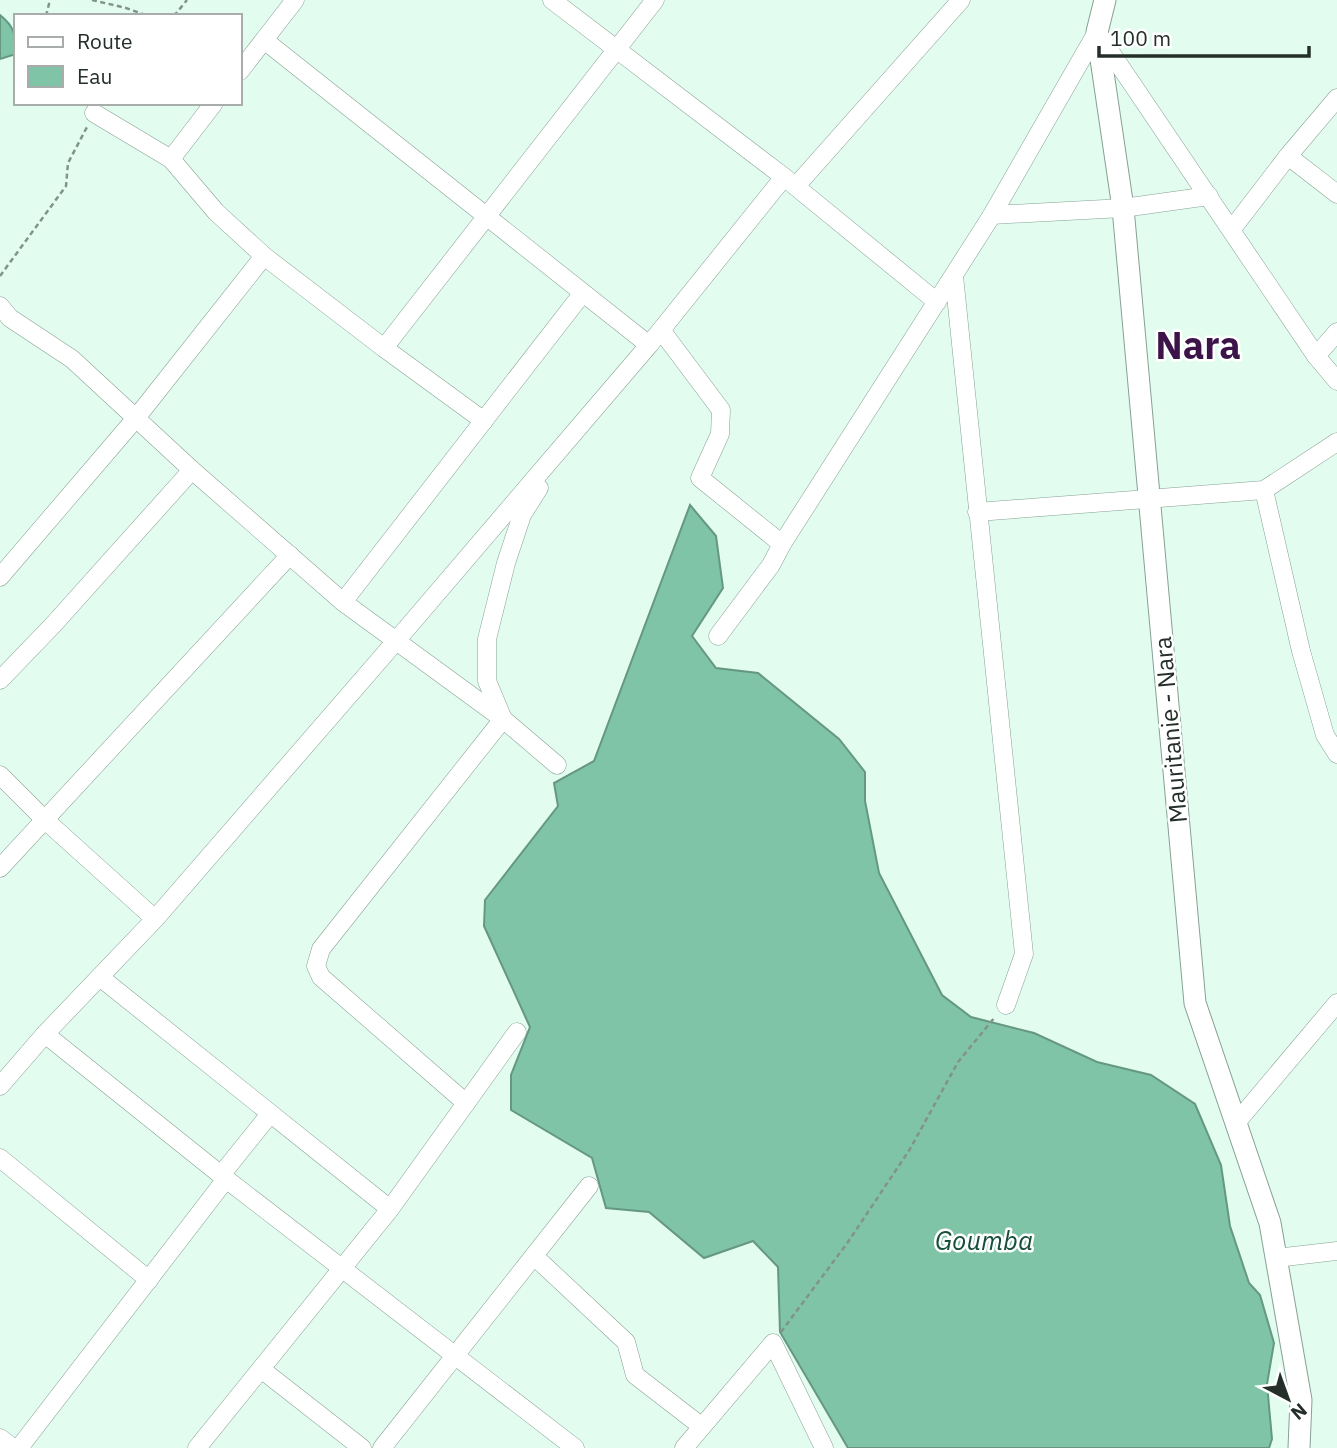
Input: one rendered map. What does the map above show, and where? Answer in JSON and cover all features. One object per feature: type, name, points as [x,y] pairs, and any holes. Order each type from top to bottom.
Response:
[{"type":"main road","name":"Mauritanie - Nara","points":[[1105,0],[1097,32],[1124,208],[1195,1003],[1270,1223],[1301,1400],[1300,1448]]},
{"type":"street","points":[[242,68],[295,0]]},
{"type":"street","points":[[552,0],[790,182],[937,302]]},
{"type":"street","points":[[384,348],[655,0]]},
{"type":"street","points":[[0,1086],[45,1034],[155,919],[790,182],[961,0]]},
{"type":"street","points":[[718,636],[771,565],[954,276],[1097,32],[1316,356],[1337,381]]},
{"type":"street","points":[[264,40],[649,345]]},
{"type":"street","points":[[1232,229],[1337,98]]},
{"type":"street","points":[[171,159],[212,105]]},
{"type":"street","points":[[94,113],[171,159],[216,212],[264,256],[484,421]]},
{"type":"street","points":[[1288,156],[1337,194]]},
{"type":"street","points":[[992,215],[1124,208],[1209,196]]},
{"type":"street","points":[[0,577],[136,418],[264,256]]},
{"type":"street","points":[[954,276],[1024,954],[1006,1005]]},
{"type":"street","points":[[343,602],[582,294]]},
{"type":"street","points":[[0,306],[10,318],[72,359],[192,470],[343,602],[503,719],[558,765]]},
{"type":"street","points":[[661,330],[721,410],[720,434],[700,478],[782,544]]},
{"type":"street","points":[[1316,356],[1337,332]]},
{"type":"street","points":[[977,512],[1265,490],[1337,442]]},
{"type":"street","points":[[503,719],[487,681],[487,639],[506,563],[522,515],[565,444]]},
{"type":"street","points":[[0,680],[192,470]]},
{"type":"street","points":[[1265,490],[1301,651],[1325,735],[1337,754]]},
{"type":"street","points":[[0,868],[290,555]]},
{"type":"street","points":[[466,1103],[321,977],[316,966],[321,949],[503,719]]},
{"type":"street","points":[[0,775],[44,819],[155,919]]},
{"type":"street","points":[[101,978],[390,1209]]},
{"type":"street","points":[[1236,1123],[1337,1003]]},
{"type":"street","points":[[197,1448],[390,1209],[517,1032]]},
{"type":"street","points":[[45,1034],[454,1357],[575,1448]]},
{"type":"street","points":[[19,1448],[149,1280],[270,1114]]},
{"type":"street","points":[[0,1158],[149,1280]]},
{"type":"street","points":[[382,1448],[589,1186]]},
{"type":"street","points":[[1276,1258],[1337,1251]]},
{"type":"street","points":[[534,1256],[626,1342],[635,1376],[701,1426]]},
{"type":"street","points":[[684,1448],[773,1343],[824,1448]]},
{"type":"street","points":[[261,1369],[362,1448]]},
{"type":"street","points":[[0,1438],[13,1448]]},
{"type":"path","points":[[92,0],[142,14]]},
{"type":"path","points":[[176,14],[187,0]]},
{"type":"path","points":[[0,276],[66,186],[68,163],[94,113]]},
{"type":"path","points":[[773,1343],[848,1242],[903,1160],[958,1062],[1006,1005]]},
{"type":"water","points":[[0,15],[13,32],[14,55],[0,59]]},
{"type":"water","name":"Goumba","points":[[690,505],[716,536],[723,588],[692,636],[716,668],[758,673],[839,739],[865,772],[865,801],[879,873],[942,995],[971,1017],[1034,1033],[1097,1062],[1151,1075],[1195,1104],[1221,1165],[1230,1226],[1249,1283],[1260,1295],[1274,1343],[1267,1384],[1272,1439],[1269,1448],[848,1448],[780,1332],[778,1267],[753,1241],[704,1258],[649,1212],[606,1208],[592,1158],[511,1110],[511,1075],[530,1027],[484,926],[485,900],[558,806],[554,783],[594,761]]},
{"type":"district","name":"Nara","points":[[1198,344]]}]
